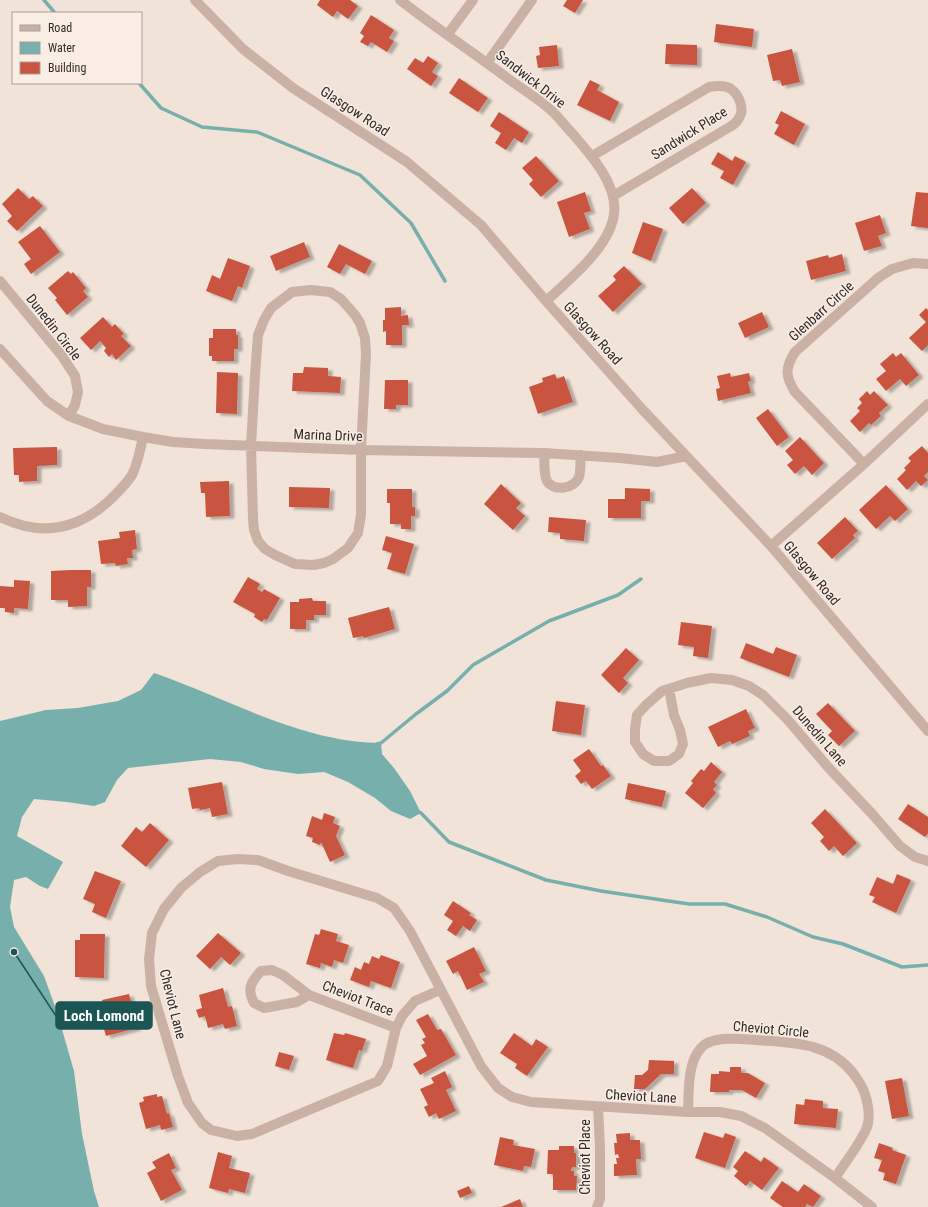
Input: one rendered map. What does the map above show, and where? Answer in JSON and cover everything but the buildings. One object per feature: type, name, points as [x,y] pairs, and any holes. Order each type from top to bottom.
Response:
[{"type":"street","name":"Glasgow Road","points":[[195,0],[244,49],[293,88],[407,162],[481,225],[642,409],[771,546],[928,732]]},
{"type":"street","name":"Sandwick Drive","points":[[400,0],[553,112],[592,156],[607,182],[613,196],[614,214],[608,233],[578,272],[546,301]]},
{"type":"street","points":[[448,34],[473,0]]},
{"type":"street","points":[[487,63],[532,0]]},
{"type":"street","name":"Sandwick Place","points":[[592,156],[709,87],[719,86],[730,89],[738,98],[742,109],[740,118],[733,125],[613,196]]},
{"type":"street","name":"Glenbarr Circle","points":[[864,464],[795,392],[788,382],[787,372],[789,362],[796,352],[878,278],[892,269],[913,263],[928,264]]},
{"type":"street","name":"Dunedin Circle","points":[[0,281],[62,356],[75,376],[78,392],[76,404],[69,416]]},
{"type":"street","points":[[311,290],[330,292],[340,299],[355,315],[360,323],[365,338],[366,354],[361,450],[361,515],[358,533],[348,548],[333,559],[314,565],[295,564],[284,560],[265,549],[258,541],[254,530],[251,446],[254,374],[258,335],[264,320],[271,308],[292,292],[311,290]]},
{"type":"street","name":"Marina Drive","points":[[0,349],[47,401],[69,416],[103,429],[143,437],[197,444],[361,450],[581,454],[657,462],[686,456]]},
{"type":"street","points":[[771,546],[864,464],[928,404]]},
{"type":"street","points":[[0,517],[10,522],[31,527],[52,528],[71,525],[90,516],[106,504],[131,477],[137,464],[143,437]]},
{"type":"street","points":[[544,453],[545,475],[547,481],[551,486],[559,488],[568,488],[579,477],[581,454]]},
{"type":"street","name":"Dunedin Lane","points":[[669,689],[674,715],[680,730],[683,744],[679,754],[669,761],[654,761],[643,754],[635,742],[637,715],[662,691],[687,682],[711,678],[732,680],[749,686],[763,695],[799,732],[828,767],[900,846],[915,857],[928,861]]},
{"type":"street","name":"Cheviot Lane","points":[[440,990],[415,1001],[402,1016],[396,1028],[387,1066],[378,1081],[252,1134],[237,1136],[211,1130],[202,1123],[188,1103],[178,1076],[151,986],[149,959],[152,933],[164,909],[181,888],[200,872],[218,861],[238,859],[258,860],[288,871],[377,898],[394,908],[410,932],[481,1066],[498,1088],[512,1097],[531,1102],[688,1112],[720,1112],[741,1116],[765,1128],[835,1178],[872,1207]]},
{"type":"street","name":"Cheviot Trace","points":[[309,994],[297,1002],[264,1008],[254,1003],[250,994],[250,986],[255,977],[261,971],[272,970],[283,975],[309,994],[396,1028]]},
{"type":"street","name":"Cheviot Circle","points":[[688,1112],[692,1067],[697,1053],[706,1043],[722,1039],[740,1038],[798,1043],[829,1052],[848,1067],[862,1086],[868,1106],[867,1127],[857,1146],[835,1178]]},
{"type":"street","name":"Cheviot Place","points":[[597,1207],[600,1199],[598,1107]]},
{"type":"water","points":[[154,673],[294,727],[351,741],[381,743],[382,754],[410,791],[421,813],[410,819],[391,811],[375,798],[348,782],[324,772],[298,774],[264,769],[241,762],[210,759],[128,768],[117,780],[105,802],[94,806],[34,799],[22,817],[17,836],[63,862],[48,889],[26,877],[14,880],[10,907],[14,927],[44,976],[57,1012],[74,1071],[82,1134],[94,1191],[99,1207],[0,1207],[0,721],[46,710],[78,708],[118,701],[141,690]]},
{"type":"waterway","points":[[44,0],[54,12]]},
{"type":"waterway","points":[[140,84],[161,108],[202,127],[257,132],[360,175],[411,223],[445,281]]},
{"type":"waterway","points":[[377,744],[381,743],[447,691],[473,665],[549,621],[618,595],[641,579]]},
{"type":"waterway","points":[[417,811],[421,813],[449,842],[546,880],[601,891],[689,904],[725,904],[767,917],[813,937],[843,944],[902,967],[928,965]]},
{"type":"place","name":"Loch Lomond","points":[[14,952]]}]
